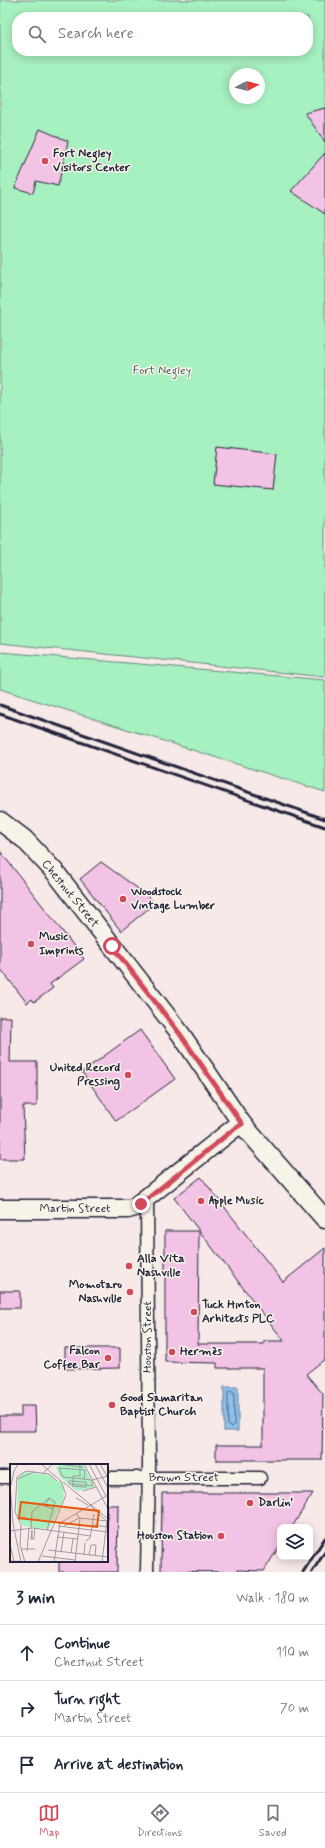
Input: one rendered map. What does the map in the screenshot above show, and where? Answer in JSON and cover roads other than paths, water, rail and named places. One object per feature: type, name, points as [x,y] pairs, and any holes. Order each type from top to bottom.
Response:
[{"type":"street","name":"Chestnut Street","points":[[0,821],[24,839],[55,872],[180,1034],[242,1124],[325,1219]]},
{"type":"street","name":"Martin Street","points":[[0,1209],[128,1209],[141,1204],[242,1124]]},
{"type":"street","name":"Houston Street","points":[[147,1198],[147,1572]]},
{"type":"street","name":"Brown Street","points":[[108,1478],[260,1478]]},
{"type":"water","points":[[224,1387],[238,1387],[238,1431],[224,1431]]},
{"type":"railway","points":[[0,705],[325,819]]},
{"type":"railway","points":[[0,714],[325,827]]},
{"type":"railway","points":[[303,1572],[325,1538]]},
{"type":"railway","points":[[312,1572],[325,1552]]},
{"type":"place","name":"Fort Negley Visitors Center","points":[[45,161]]},
{"type":"place","name":"Woodstock Vintage Lumber","points":[[123,899]]},
{"type":"place","name":"Music Imprints","points":[[31,944]]},
{"type":"place","name":"United Record Pressing","points":[[128,1075]]},
{"type":"place","name":"Apple Music","points":[[201,1201]]},
{"type":"place","name":"Alla Vita Nashville","points":[[129,1266]]},
{"type":"place","name":"Momotaro Nashville","points":[[130,1292]]},
{"type":"place","name":"Tuck Hinton Arhitects PLC","points":[[194,1312]]},
{"type":"place","name":"Hermès","points":[[172,1352]]},
{"type":"place","name":"Falcon Coffee Bar","points":[[108,1358]]},
{"type":"place","name":"Good Samaritan Baptist Church","points":[[112,1405]]},
{"type":"place","name":"Darlin'","points":[[250,1503]]},
{"type":"place","name":"Houston Station","points":[[221,1536]]},
{"type":"park label","name":"Fort Negley","points":[[162,371]]}]
